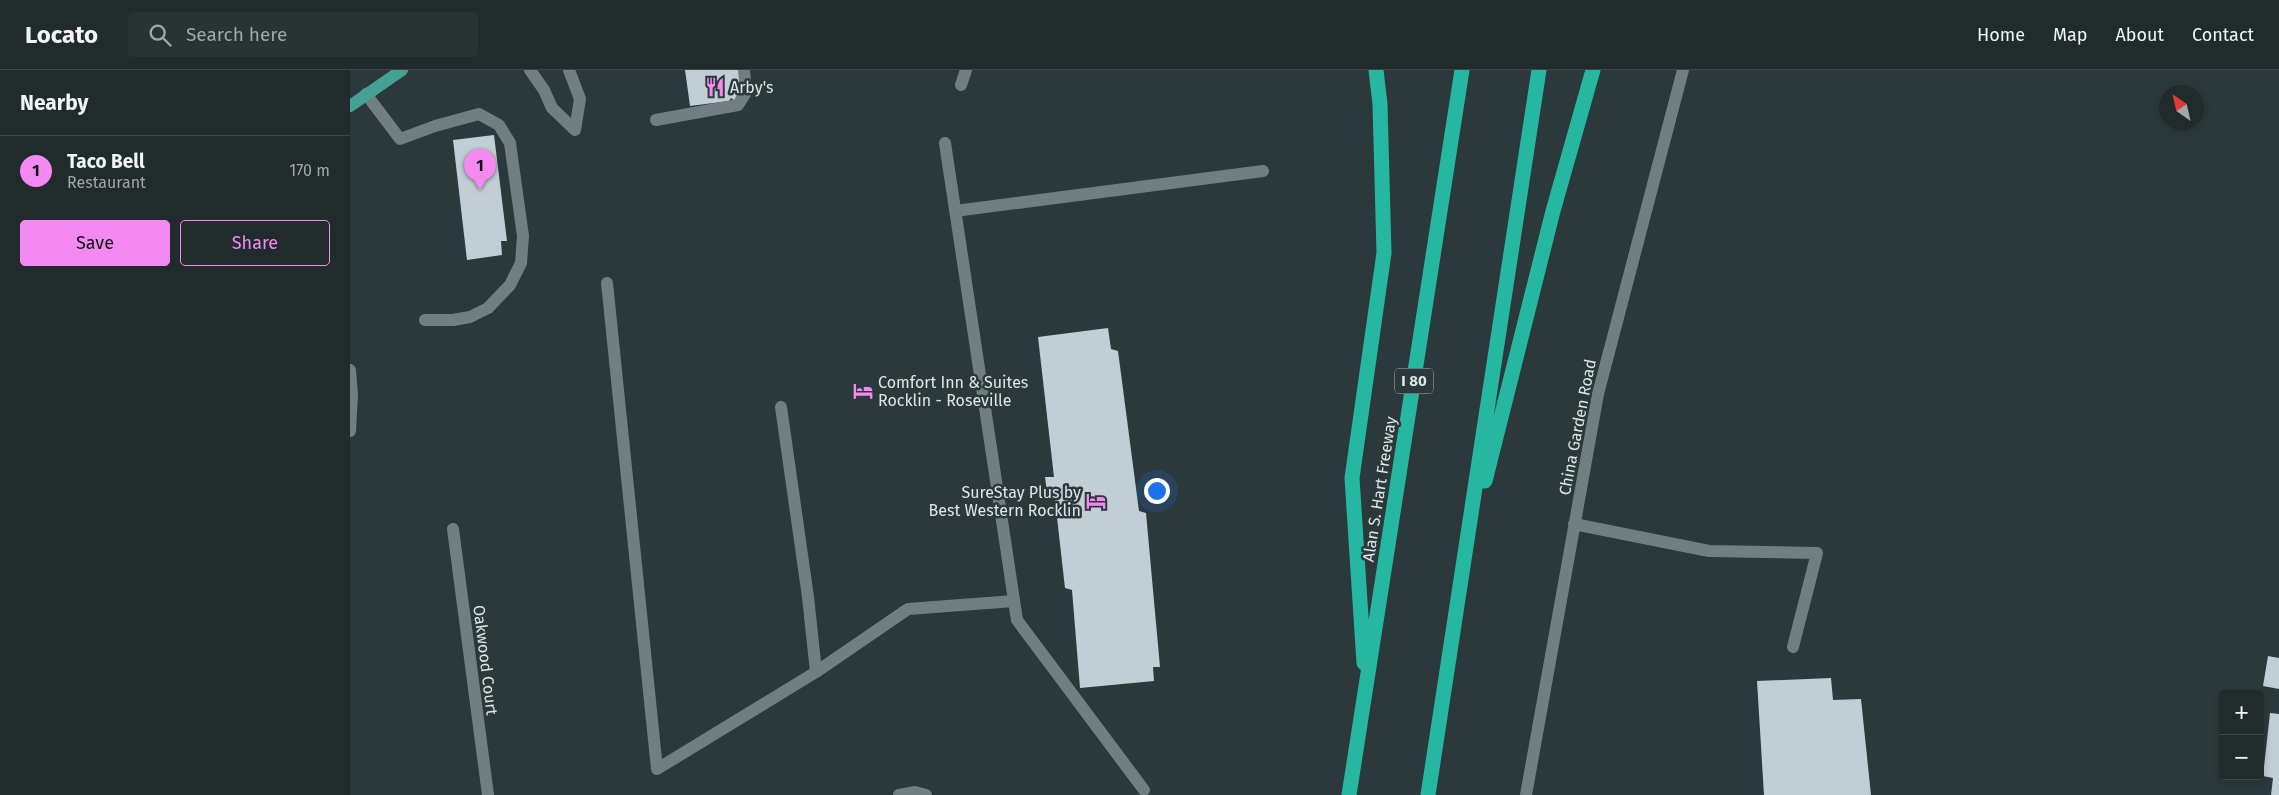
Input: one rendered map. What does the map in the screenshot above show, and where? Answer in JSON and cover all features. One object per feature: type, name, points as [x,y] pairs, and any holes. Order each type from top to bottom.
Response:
[{"type":"highway","points":[[1366,692],[1352,478],[1384,253],[1380,104],[1376,70]]},
{"type":"highway","name":"Alan S. Hart Freeway","points":[[1349,795],[1462,70]]},
{"type":"highway","points":[[1428,795],[1539,70]]},
{"type":"highway","points":[[1463,570],[1553,211],[1593,70]]},
{"type":"main road","points":[[350,106],[402,70]]},
{"type":"street","points":[[530,70],[544,90],[552,108],[575,130],[580,99],[569,70]]},
{"type":"street","points":[[656,120],[738,105],[746,92],[744,70]]},
{"type":"street","points":[[961,85],[966,70]]},
{"type":"street","name":"China Garden Road","points":[[1526,795],[1598,394],[1683,70]]},
{"type":"street","points":[[366,94],[400,139],[435,126],[479,114],[499,124],[510,143],[523,236],[521,263],[510,285],[488,308],[470,317],[452,320],[425,320]]},
{"type":"street","points":[[944,143],[1017,620],[1144,790]]},
{"type":"street","points":[[955,211],[1263,171]]},
{"type":"street","points":[[608,283],[657,768],[816,672],[908,609],[1014,601]]},
{"type":"street","points":[[350,370],[352,395],[350,431]]},
{"type":"street","points":[[781,407],[808,596],[816,672]]},
{"type":"street","points":[[1574,524],[1709,551],[1817,554],[1793,647]]},
{"type":"street","name":"Oakwood Court","points":[[453,528],[488,795]]},
{"type":"street","points":[[899,795],[919,794]]},
{"type":"building","name":"Arby's","points":[[685,70],[741,70],[741,89],[738,93],[742,96],[736,102],[731,98],[729,101],[690,106]]},
{"type":"building","points":[[494,135],[507,241],[501,241],[502,255],[467,260],[453,140]]},
{"type":"building","name":"SureStay Plus by Best Western Rocklin","points":[[1108,328],[1111,349],[1118,351],[1139,511],[1146,513],[1160,667],[1153,667],[1154,681],[1080,688],[1072,590],[1065,588],[1054,491],[1047,492],[1045,477],[1054,477],[1038,337]]},
{"type":"building","points":[[2268,656],[2279,658],[2279,689],[2263,686]]},
{"type":"building","points":[[1831,678],[1833,700],[1861,699],[1871,795],[1764,795],[1757,681]]},
{"type":"building","points":[[2270,713],[2279,714],[2279,795],[2271,795],[2273,778],[2264,776]]},
{"type":"place","name":"Arby's","points":[[715,87]]},
{"type":"place","name":"Taco Bell","points":[[480,190]]},
{"type":"place","name":"Comfort Inn & Suites Rocklin - Roseville","points":[[863,391]]},
{"type":"place","name":"SureStay Plus by Best Western Rocklin","points":[[1096,501]]}]
